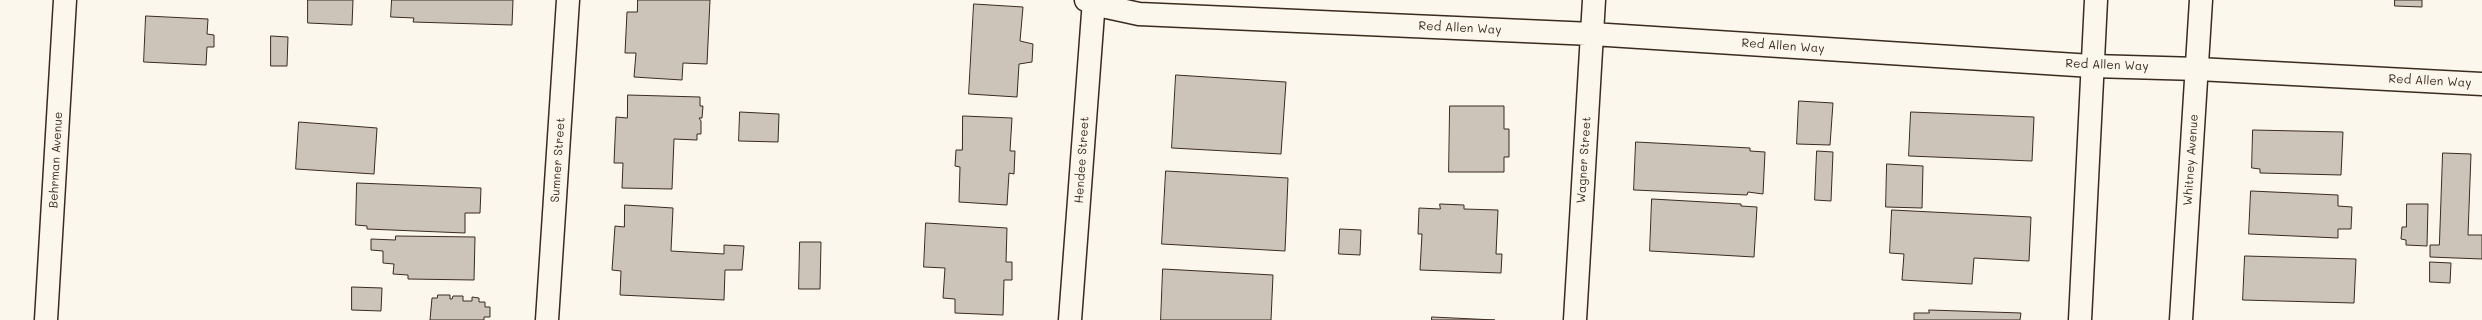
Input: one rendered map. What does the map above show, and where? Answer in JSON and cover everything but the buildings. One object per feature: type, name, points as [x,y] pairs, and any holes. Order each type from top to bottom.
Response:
[{"type":"street","name":"Behrman Avenue","points":[[46,320],[65,0]]},
{"type":"street","name":"Sumner Street","points":[[547,320],[568,0]]},
{"type":"street","name":"Wagner Street","points":[[1575,320],[1594,0]]},
{"type":"street","points":[[2080,320],[2096,0]]},
{"type":"street","name":"Whitney Avenue","points":[[2181,320],[2198,69],[2201,0]]},
{"type":"street","name":"Red Allen Way","points":[[1091,2],[1139,14],[1592,34],[2092,66],[2198,69],[2482,84]]},
{"type":"street","name":"Hendee Street","points":[[1070,320],[1091,2]]}]
